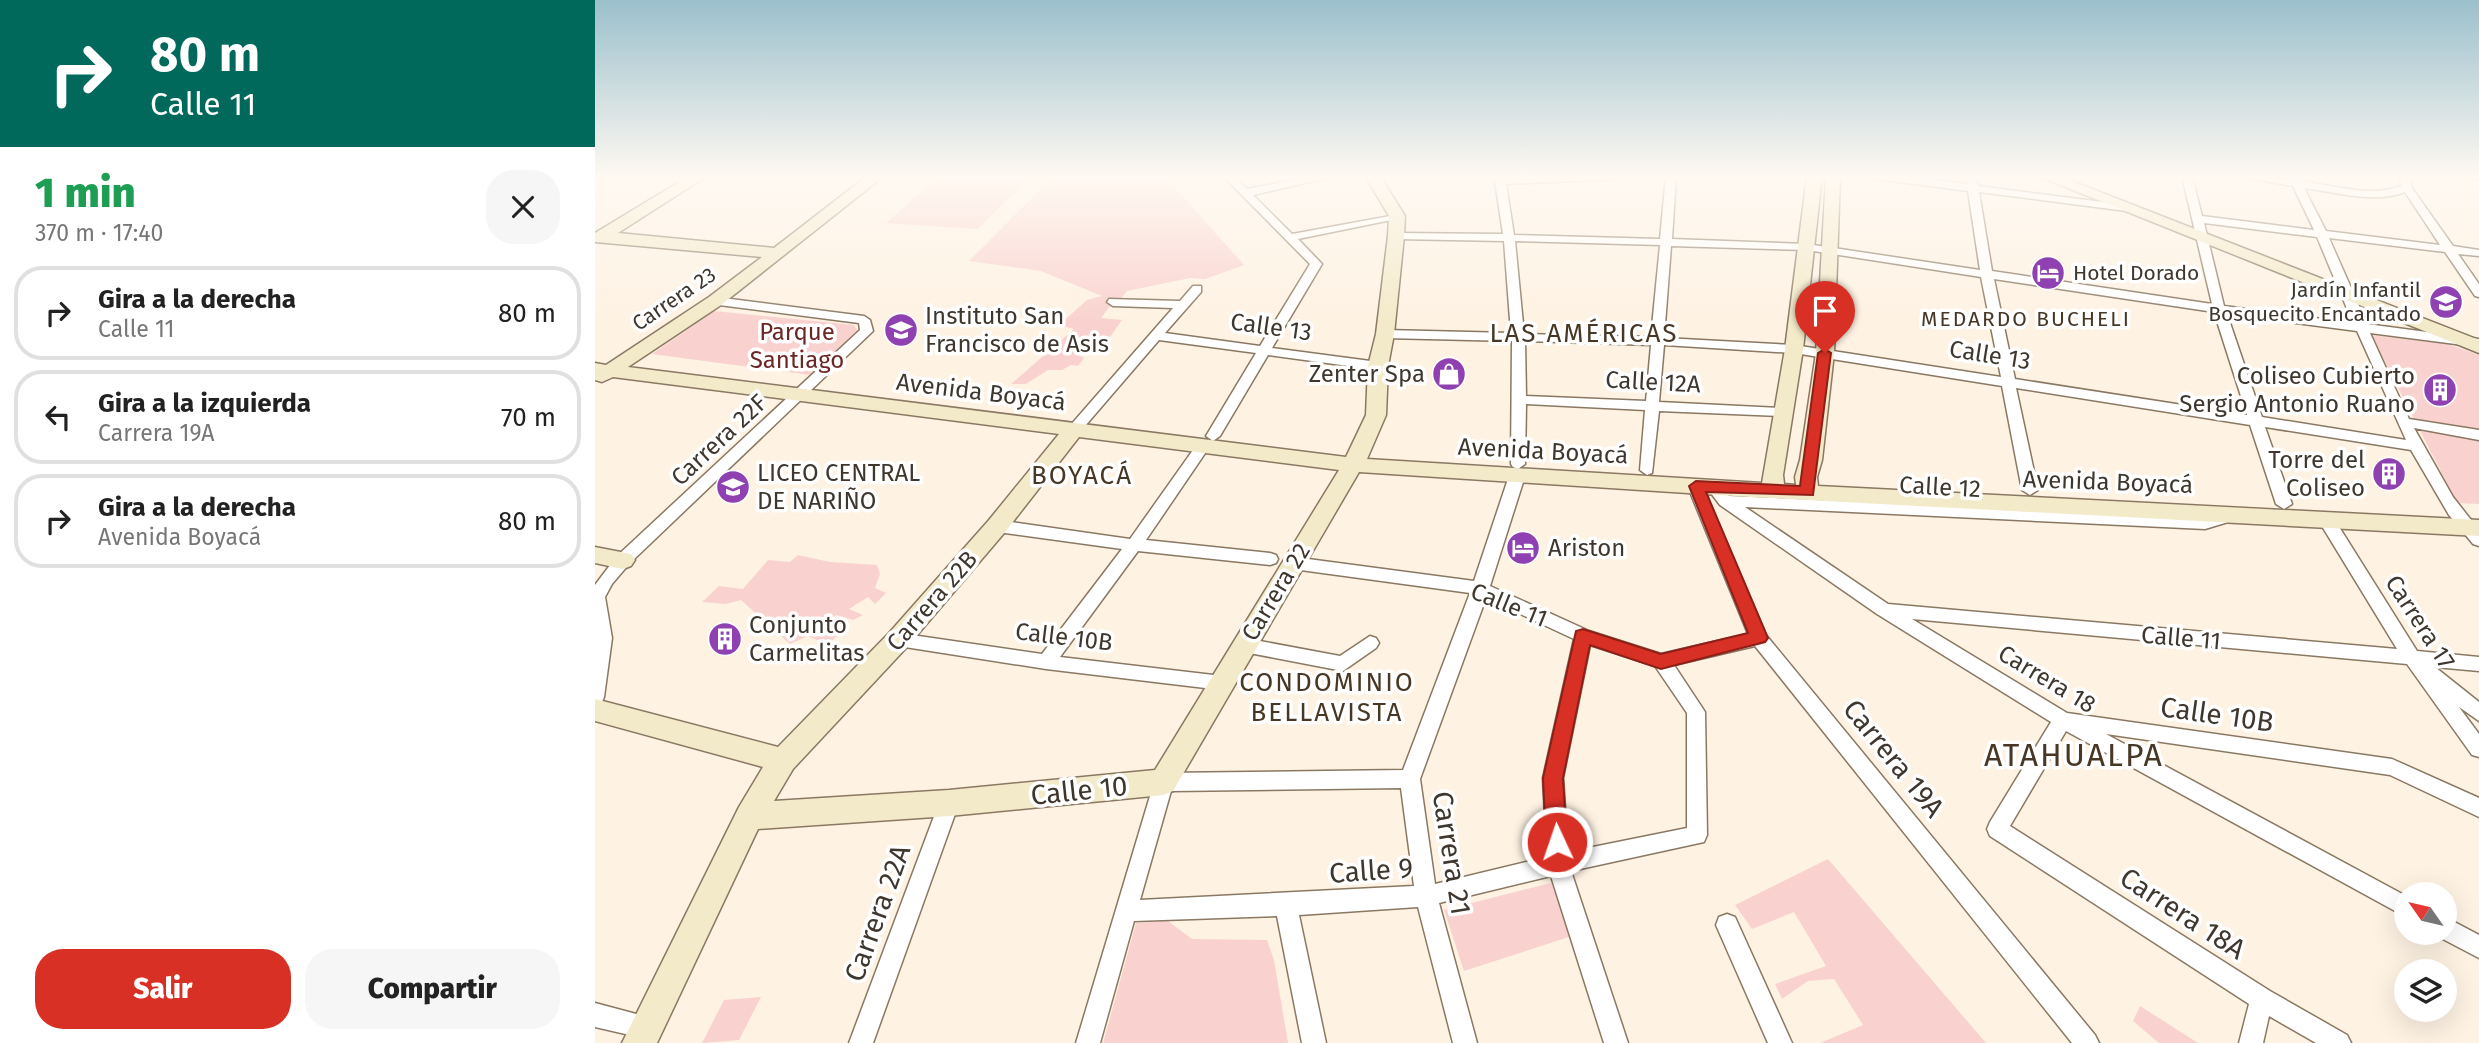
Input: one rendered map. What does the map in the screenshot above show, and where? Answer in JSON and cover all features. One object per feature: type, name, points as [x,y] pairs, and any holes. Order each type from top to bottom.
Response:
[{"type":"main road","points":[[597,237],[618,225]]},
{"type":"main road","name":"Carrera 23","points":[[604,371],[715,301],[814,225]]},
{"type":"main road","name":"Carrera 22","points":[[1163,782],[1244,645],[1281,561],[1356,459],[1376,415],[1378,366],[1385,334],[1397,225]]},
{"type":"main road","points":[[1772,482],[1794,349],[1810,225]]},
{"type":"main road","points":[[1807,484],[1825,353],[1830,225]]},
{"type":"main road","points":[[597,237],[777,253]]},
{"type":"main road","name":"Avenida Boyacá","points":[[604,371],[1078,424],[1356,459],[1518,470],[1712,492],[1772,482]]},
{"type":"main road","name":"Carrera 22B","points":[[643,1035],[748,816],[783,760],[898,640],[997,526],[1078,424]]},
{"type":"main road","name":"Avenida Boyacá","points":[[1518,470],[1647,470],[1807,484],[2030,490],[2284,504],[2471,524]]},
{"type":"main road","name":"Avenida Boyacá","points":[[1807,484],[2002,504],[2471,524]]},
{"type":"main road","points":[[595,555],[623,560]]},
{"type":"main road","points":[[595,710],[783,760]]},
{"type":"main road","name":"Calle 10","points":[[748,816],[949,803],[1163,782]]},
{"type":"street","points":[[1046,662],[1135,545],[1208,441],[1316,264],[1276,225]]},
{"type":"street","points":[[1288,237],[1352,225]]},
{"type":"street","name":"Carrera 21","points":[[1465,1043],[1426,896],[1410,779],[1471,617],[1518,470],[1521,400],[1508,225]]},
{"type":"street","points":[[1647,470],[1666,225]]},
{"type":"street","points":[[1979,225],[2030,490]]},
{"type":"street","points":[[2183,225],[2475,343]]},
{"type":"street","points":[[2199,225],[2219,309],[2284,504]]},
{"type":"street","points":[[2318,225],[2348,293],[2359,326],[2403,422],[2471,524]]},
{"type":"street","points":[[2434,225],[2479,293]]},
{"type":"street","points":[[2200,230],[2323,234],[2479,253]]},
{"type":"street","points":[[1397,236],[1807,247],[2219,309],[2475,343]]},
{"type":"street","name":"Carrera 22B","points":[[1078,424],[1198,289]]},
{"type":"street","name":"Carrera 22F","points":[[623,560],[867,331],[864,320],[715,301]]},
{"type":"street","points":[[1113,302],[1184,305]]},
{"type":"street","name":"Calle 13","points":[[1385,334],[1656,341],[1794,349],[2417,446]]},
{"type":"street","name":"Calle 13","points":[[1158,336],[1378,366]]},
{"type":"street","name":"Calle 12A","points":[[1521,400],[1654,404],[1782,412]]},
{"type":"street","points":[[2403,422],[2479,435]]},
{"type":"street","name":"Calle 12","points":[[1712,492],[2205,524],[2235,514]]},
{"type":"street","name":"Carrera 18","points":[[1712,492],[1883,610],[2063,720],[2394,900]]},
{"type":"street","name":"Carrera 19A","points":[[1712,492],[1759,638],[2087,1043]]},
{"type":"street","name":"Carrera 17","points":[[2325,518],[2412,659],[2479,749]]},
{"type":"street","name":"Calle 11","points":[[997,526],[1479,588],[1583,636],[1661,662]]},
{"type":"street","points":[[595,697],[603,638],[597,597],[606,580],[623,560]]},
{"type":"street","name":"Calle 11","points":[[1883,610],[2479,664]]},
{"type":"street","points":[[1583,636],[1553,778],[1558,864],[1616,1043]]},
{"type":"street","points":[[1661,662],[1759,638]]},
{"type":"street","name":"Calle 10B","points":[[898,640],[1046,662],[1222,683]]},
{"type":"street","points":[[1244,645],[1343,664],[1370,643]]},
{"type":"street","points":[[2412,659],[2479,713]]},
{"type":"street","name":"Calle 9","points":[[1128,911],[1426,896],[1558,864],[1697,835],[1696,712],[1661,662]]},
{"type":"street","name":"Calle 10B","points":[[2063,720],[2392,767],[2479,808]]},
{"type":"street","name":"Carrera 18A","points":[[2063,720],[1997,829],[2262,999],[2339,1043]]},
{"type":"street","name":"Calle 10","points":[[1163,782],[1410,779]]},
{"type":"street","name":"Carrera 22","points":[[1088,1043],[1163,782]]},
{"type":"street","name":"Carrera 22A","points":[[861,1043],[949,803]]},
{"type":"street","points":[[1286,905],[1314,1043]]},
{"type":"street","points":[[1727,925],[1780,1043]]},
{"type":"street","points":[[2457,935],[2479,947]]},
{"type":"street","points":[[2251,1043],[2262,999]]},
{"type":"street","points":[[595,1016],[643,1035]]},
{"type":"green space","points":[[911,225],[981,225],[977,229]]},
{"type":"green space","points":[[1005,225],[1208,225],[1244,265],[1205,279],[1190,278],[1127,291],[1118,302],[1113,302],[1101,318],[1122,320],[1108,340],[1087,339],[1076,354],[1084,358],[1078,366],[1048,370],[1026,384],[1011,384],[1074,329],[1059,325],[1087,300],[1102,296],[1041,271],[969,261]]},
{"type":"green space","name":"Parque Santiago","points":[[714,311],[854,325],[858,332],[810,375],[652,354]]},
{"type":"green space","points":[[2371,335],[2448,344],[2479,355],[2479,504],[2457,503]]},
{"type":"green space","points":[[798,555],[830,562],[877,565],[880,574],[875,588],[886,593],[875,604],[868,597],[849,609],[863,615],[853,620],[836,615],[826,623],[841,631],[828,645],[808,636],[790,644],[741,600],[726,604],[702,602],[719,586],[743,589],[768,560],[790,562]]},
{"type":"green space","points":[[1828,859],[1986,1043],[1820,1043],[1863,1025],[1834,979],[1808,981],[1782,999],[1775,984],[1826,966],[1794,912],[1752,929],[1735,905]]},
{"type":"green space","points":[[1551,883],[1575,935],[1464,971],[1444,910]]},
{"type":"green space","points":[[1168,921],[1192,939],[1267,940],[1274,960],[1288,1043],[1103,1043],[1136,923]]},
{"type":"green space","points":[[761,997],[739,1040],[702,1043],[724,1000]]},
{"type":"green space","points":[[2140,1006],[2198,1043],[2159,1043],[2133,1021]]},
{"type":"place","name":"Hotel Dorado","points":[[2048,273]]},
{"type":"place","name":"Jardín Infantil Bosquecito Encantado","points":[[2446,302]]},
{"type":"place","name":"Instituto San Francisco de Asis","points":[[901,330]]},
{"type":"place","name":"Zenter Spa","points":[[1449,374]]},
{"type":"place","name":"Coliseo Cubierto Sergio Antonio Ruano","points":[[2440,390]]},
{"type":"place","name":"Torre del Coliseo","points":[[2389,474]]},
{"type":"place","name":"LICEO CENTRAL DE NARIÑO","points":[[733,487]]},
{"type":"place","name":"Ariston","points":[[1523,548]]},
{"type":"place","name":"Conjunto Carmelitas","points":[[725,639]]},
{"type":"district","name":"MEDARDO BUCHELI","points":[[2026,319]]},
{"type":"district","name":"LAS AMÉRICAS","points":[[1584,333]]},
{"type":"district","name":"BOYACÁ","points":[[1082,475]]},
{"type":"district","name":"CONDOMINIO BELLAVISTA","points":[[1327,697]]},
{"type":"district","name":"ATAHUALPA","points":[[2074,755]]},
{"type":"route","points":[[1557,842],[1553,778],[1583,636],[1661,662],[1759,638],[1696,486],[1808,491],[1806,477],[1811,460],[1825,353]]}]
